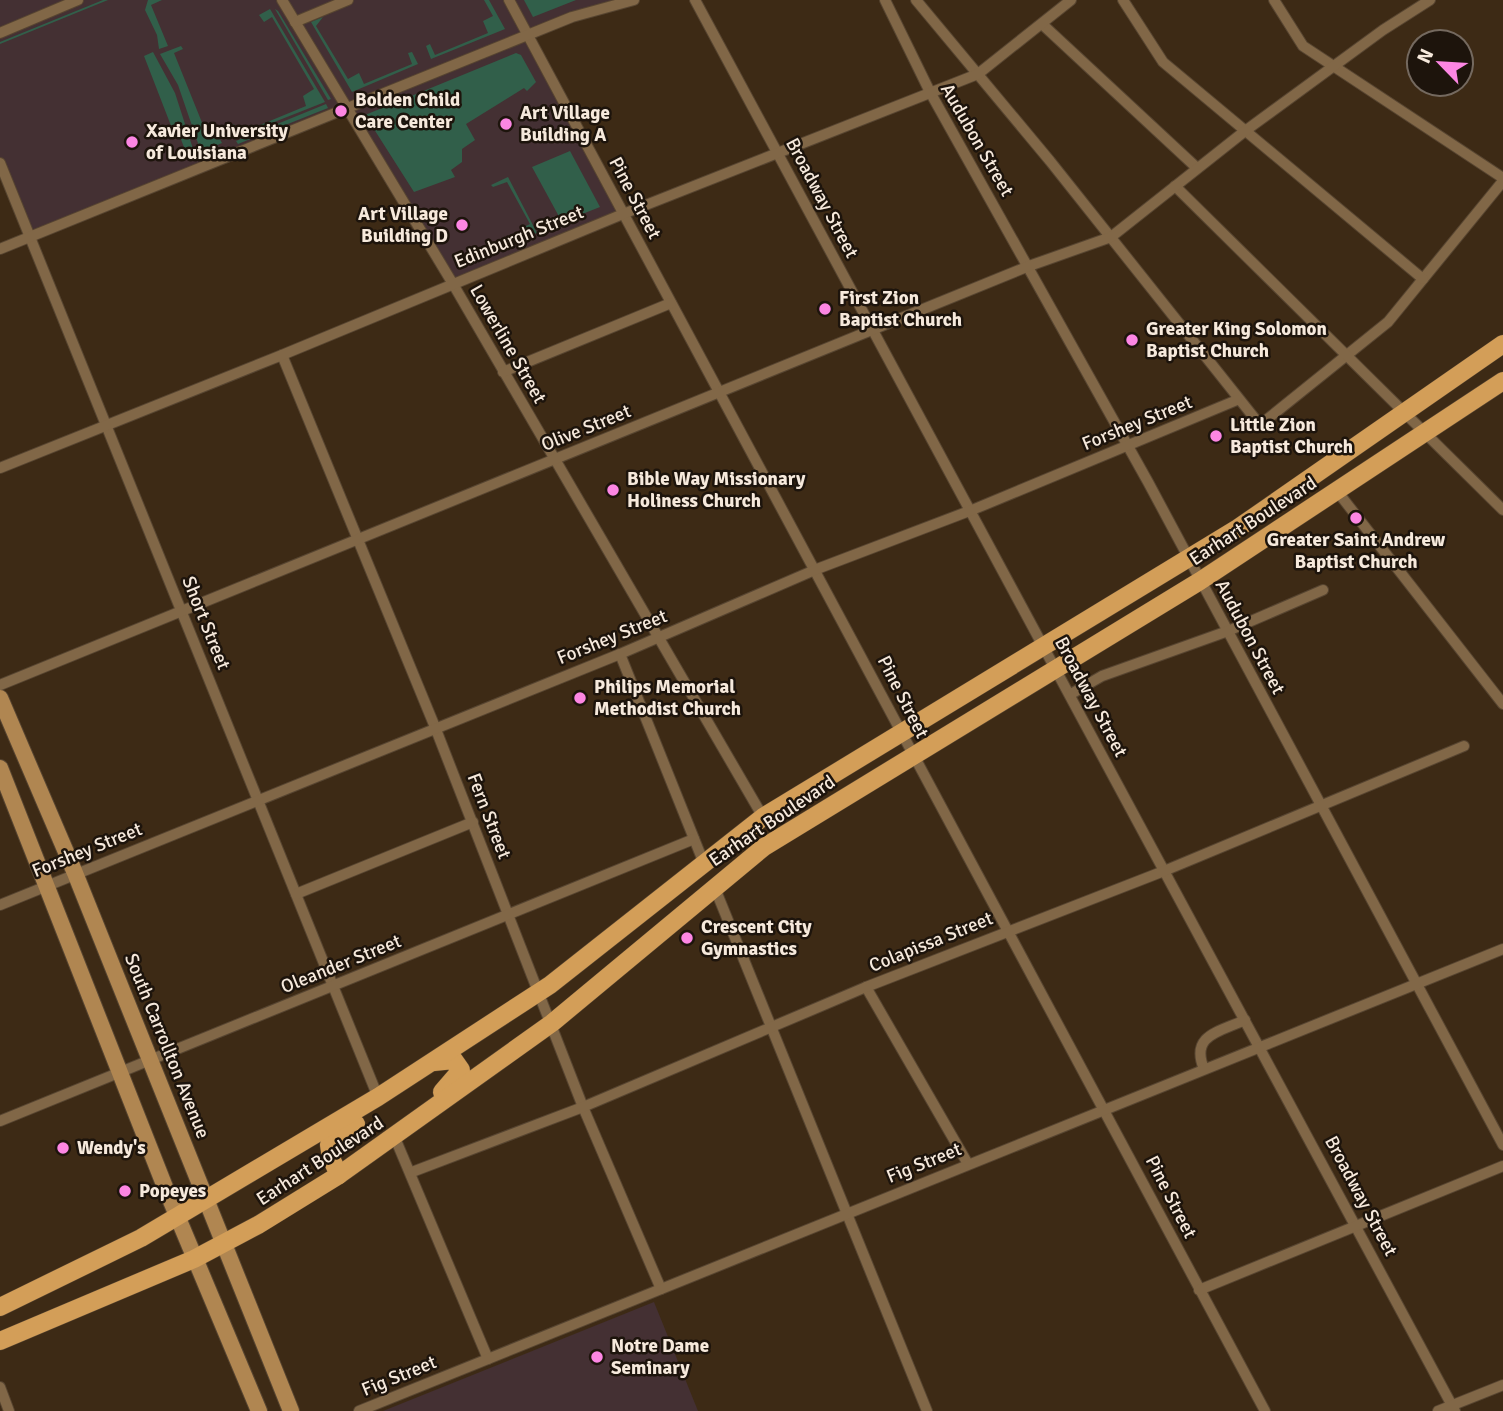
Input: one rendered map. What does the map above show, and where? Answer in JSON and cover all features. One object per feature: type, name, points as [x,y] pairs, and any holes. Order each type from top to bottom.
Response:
[{"type":"main road","name":"Earhart Boulevard","points":[[0,1307],[141,1238],[378,1097],[540,993],[588,957],[703,861],[763,817],[1188,559],[1503,344]]},
{"type":"main road","name":"Earhart Boulevard","points":[[0,1341],[194,1259],[339,1175],[395,1138],[552,1023],[764,847],[1200,581],[1503,381]]},
{"type":"main road","name":"South Carrollton Avenue","points":[[0,698],[75,873],[291,1411]]},
{"type":"main road","points":[[0,768],[177,1217],[258,1411]]},
{"type":"main road","points":[[411,1126],[461,1070],[454,1060],[430,1063]]},
{"type":"main road","points":[[339,1175],[329,1146],[359,1122],[378,1097]]},
{"type":"main road","points":[[231,1344],[261,1332]]},
{"type":"street","points":[[0,33],[78,0]]},
{"type":"street","name":"Lowerline Street","points":[[282,0],[453,284],[763,817]]},
{"type":"street","points":[[295,22],[348,0]]},
{"type":"street","name":"Pine Street","points":[[509,0],[718,394],[817,569],[913,755],[1107,1110],[1199,1290],[1265,1411]]},
{"type":"street","points":[[0,249],[529,37],[572,17],[634,0]]},
{"type":"street","name":"Broadway Street","points":[[695,0],[1454,1408]]},
{"type":"street","name":"Audubon Street","points":[[885,0],[930,92],[1128,446],[1503,1145]]},
{"type":"street","points":[[916,0],[1111,237],[1237,400],[1260,425],[1388,322],[1503,179],[1303,46],[1274,0]]},
{"type":"street","name":"Edinburgh Street","points":[[0,468],[623,214],[978,74],[1071,0]]},
{"type":"street","points":[[1123,0],[1163,62],[1423,279]]},
{"type":"street","name":"Olive Street","points":[[0,685],[1029,266],[1111,237],[1245,131],[1383,30],[1430,0]]},
{"type":"street","points":[[1042,24],[1197,168]]},
{"type":"street","name":"Short Street","points":[[1,167],[378,1097]]},
{"type":"street","points":[[1175,186],[1503,510]]},
{"type":"street","points":[[503,372],[671,303]]},
{"type":"street","name":"Fern Street","points":[[282,355],[435,727],[583,1107],[661,1289]]},
{"type":"street","name":"Forshey Street","points":[[0,905],[620,654],[817,569],[972,510],[1237,400]]},
{"type":"street","points":[[1337,491],[1503,704]]},
{"type":"street","points":[[1071,694],[1120,668],[1228,631],[1323,590]]},
{"type":"street","points":[[620,654],[703,861]]},
{"type":"street","name":"Colapissa Street","points":[[412,1172],[583,1107],[866,987],[1164,871],[1464,746]]},
{"type":"street","points":[[296,894],[473,822]]},
{"type":"street","name":"Oleander Street","points":[[0,1121],[694,839]]},
{"type":"street","points":[[714,886],[927,1411]]},
{"type":"street","name":"Fig Street","points":[[359,1411],[1503,949]]},
{"type":"street","points":[[866,987],[968,1164]]},
{"type":"street","points":[[1204,1069],[1198,1054],[1199,1047],[1208,1037],[1245,1020]]},
{"type":"street","points":[[395,1138],[412,1172],[488,1359]]},
{"type":"street","points":[[1199,1290],[1503,1166]]},
{"type":"street","points":[[1438,1411],[1454,1408],[1503,1385]]},
{"type":"street","points":[[0,1387],[9,1411]]},
{"type":"shaded area","name":"Xavier University of Louisiana","points":[[0,0],[634,0],[530,37],[623,214],[453,284],[348,108],[29,237],[0,166]]},
{"type":"shaded area","name":"Notre Dame Seminary","points":[[654,1302],[698,1411],[383,1411]]},
{"type":"green space","points":[[108,0],[0,44],[0,42]]},
{"type":"green space","points":[[148,0],[162,0],[151,5],[168,46],[159,49],[157,35],[145,10]]},
{"type":"green space","points":[[484,0],[489,0],[505,29],[431,59],[426,46],[430,44],[435,55],[488,33],[483,21],[493,16]]},
{"type":"green space","points":[[524,0],[576,0],[533,17]]},
{"type":"green space","points":[[270,9],[325,102],[234,138],[230,127],[234,124],[238,134],[306,106],[303,96],[314,89],[272,17],[264,22],[259,15]]},
{"type":"green space","points":[[275,9],[278,11],[331,99],[328,100]]},
{"type":"green space","points":[[323,17],[316,26],[348,79],[359,73],[364,84],[412,64],[408,53],[412,52],[418,64],[352,92],[311,22]]},
{"type":"green space","points":[[181,46],[183,49],[174,53],[207,135],[216,132],[222,143],[201,152],[178,85],[160,54]]},
{"type":"green space","points":[[153,52],[175,93],[195,155],[188,158],[179,134],[175,136],[144,56]]},
{"type":"green space","points":[[516,53],[521,55],[536,82],[527,91],[524,88],[466,124],[475,140],[462,149],[462,162],[451,170],[455,177],[414,192],[365,115]]},
{"type":"green space","points":[[326,104],[328,108],[238,144],[236,141]]},
{"type":"green space","points":[[570,151],[600,207],[562,222],[532,167]]},
{"type":"green space","points":[[508,177],[537,233],[528,236],[524,227],[530,224],[507,182],[493,187],[491,185]]},
{"type":"place","name":"Bolden Child Care Center","points":[[341,111]]},
{"type":"place","name":"Art Village Building A","points":[[506,124]]},
{"type":"place","name":"Xavier University of Louisiana","points":[[132,142]]},
{"type":"place","name":"Art Village Building D","points":[[462,225]]},
{"type":"place","name":"First Zion Baptist Church","points":[[825,309]]},
{"type":"place","name":"Greater King Solomon Baptist Church","points":[[1132,340]]},
{"type":"place","name":"Little Zion Baptist Church","points":[[1216,436]]},
{"type":"place","name":"Bible Way Missionary Holiness Church","points":[[613,490]]},
{"type":"place","name":"Greater Saint Andrew Baptist Church","points":[[1356,518]]},
{"type":"place","name":"Philips Memorial Methodist Church","points":[[580,698]]},
{"type":"place","name":"Crescent City Gymnastics","points":[[687,938]]},
{"type":"place","name":"Wendy's","points":[[63,1148]]},
{"type":"place","name":"Popeyes","points":[[125,1191]]},
{"type":"place","name":"Notre Dame Seminary","points":[[597,1357]]}]
